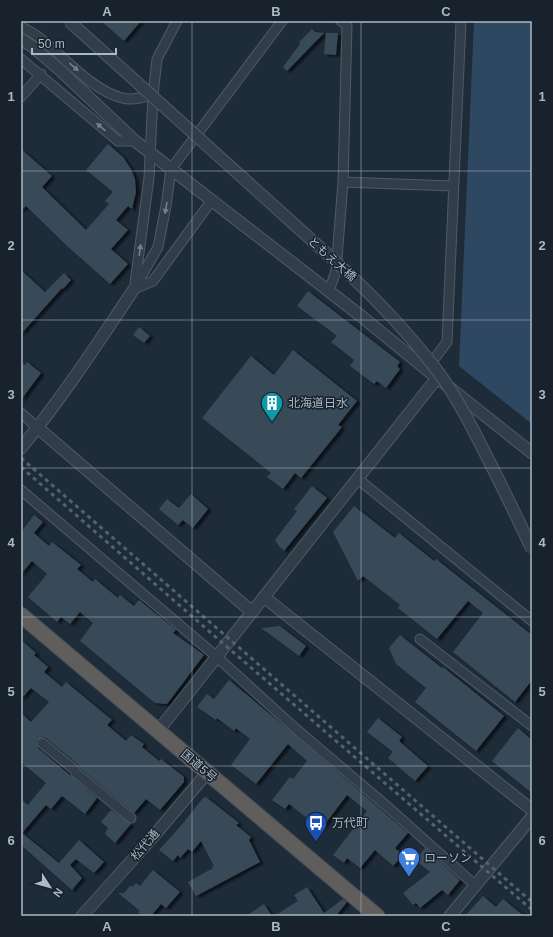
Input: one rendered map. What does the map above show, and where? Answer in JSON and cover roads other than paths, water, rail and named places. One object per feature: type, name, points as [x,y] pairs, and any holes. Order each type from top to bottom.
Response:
[{"type":"highway","name":"国道5号","points":[[21,615],[377,916]]},
{"type":"street","name":"ともえ大橋","points":[[69,21],[347,272],[376,300],[414,341],[436,369],[471,426],[532,549]]},
{"type":"street","points":[[134,289],[149,178],[149,152],[157,59],[177,21]]},
{"type":"street","points":[[21,448],[38,428],[91,354],[134,289],[158,248],[171,169],[282,21]]},
{"type":"street","points":[[329,291],[336,271],[343,182],[347,25],[341,21]]},
{"type":"street","points":[[426,369],[447,342],[460,21]]},
{"type":"street","points":[[21,26],[37,36],[99,88],[123,99],[135,99],[153,95]]},
{"type":"street","points":[[21,39],[33,47],[135,141],[361,316],[532,453]]},
{"type":"street","points":[[21,59],[41,74],[118,141],[135,141]]},
{"type":"street","points":[[21,97],[41,74]]},
{"type":"street","points":[[343,182],[453,186]]},
{"type":"street","points":[[134,289],[153,281],[212,200]]},
{"type":"street","points":[[158,731],[437,378]]},
{"type":"street","points":[[21,413],[252,612]]},
{"type":"street","points":[[358,479],[532,621]]},
{"type":"street","points":[[21,490],[217,657],[296,729],[390,809],[476,886]]},
{"type":"street","points":[[264,597],[532,810]]},
{"type":"street","points":[[420,639],[532,726]]},
{"type":"street","points":[[42,743],[131,818]]},
{"type":"street","name":"松代通","points":[[82,916],[152,838],[207,773]]},
{"type":"street","points":[[450,916],[532,817]]},
{"type":"water","points":[[474,21],[532,21],[532,424],[459,366]]},
{"type":"railway","points":[[21,458],[532,902]]},
{"type":"railway","points":[[21,467],[532,910]]},
{"type":"place","name":"北海道日水","points":[[272,422]]},
{"type":"place","name":"万代町","points":[[316,842]]},
{"type":"place","name":"ローソン","points":[[409,878]]}]
